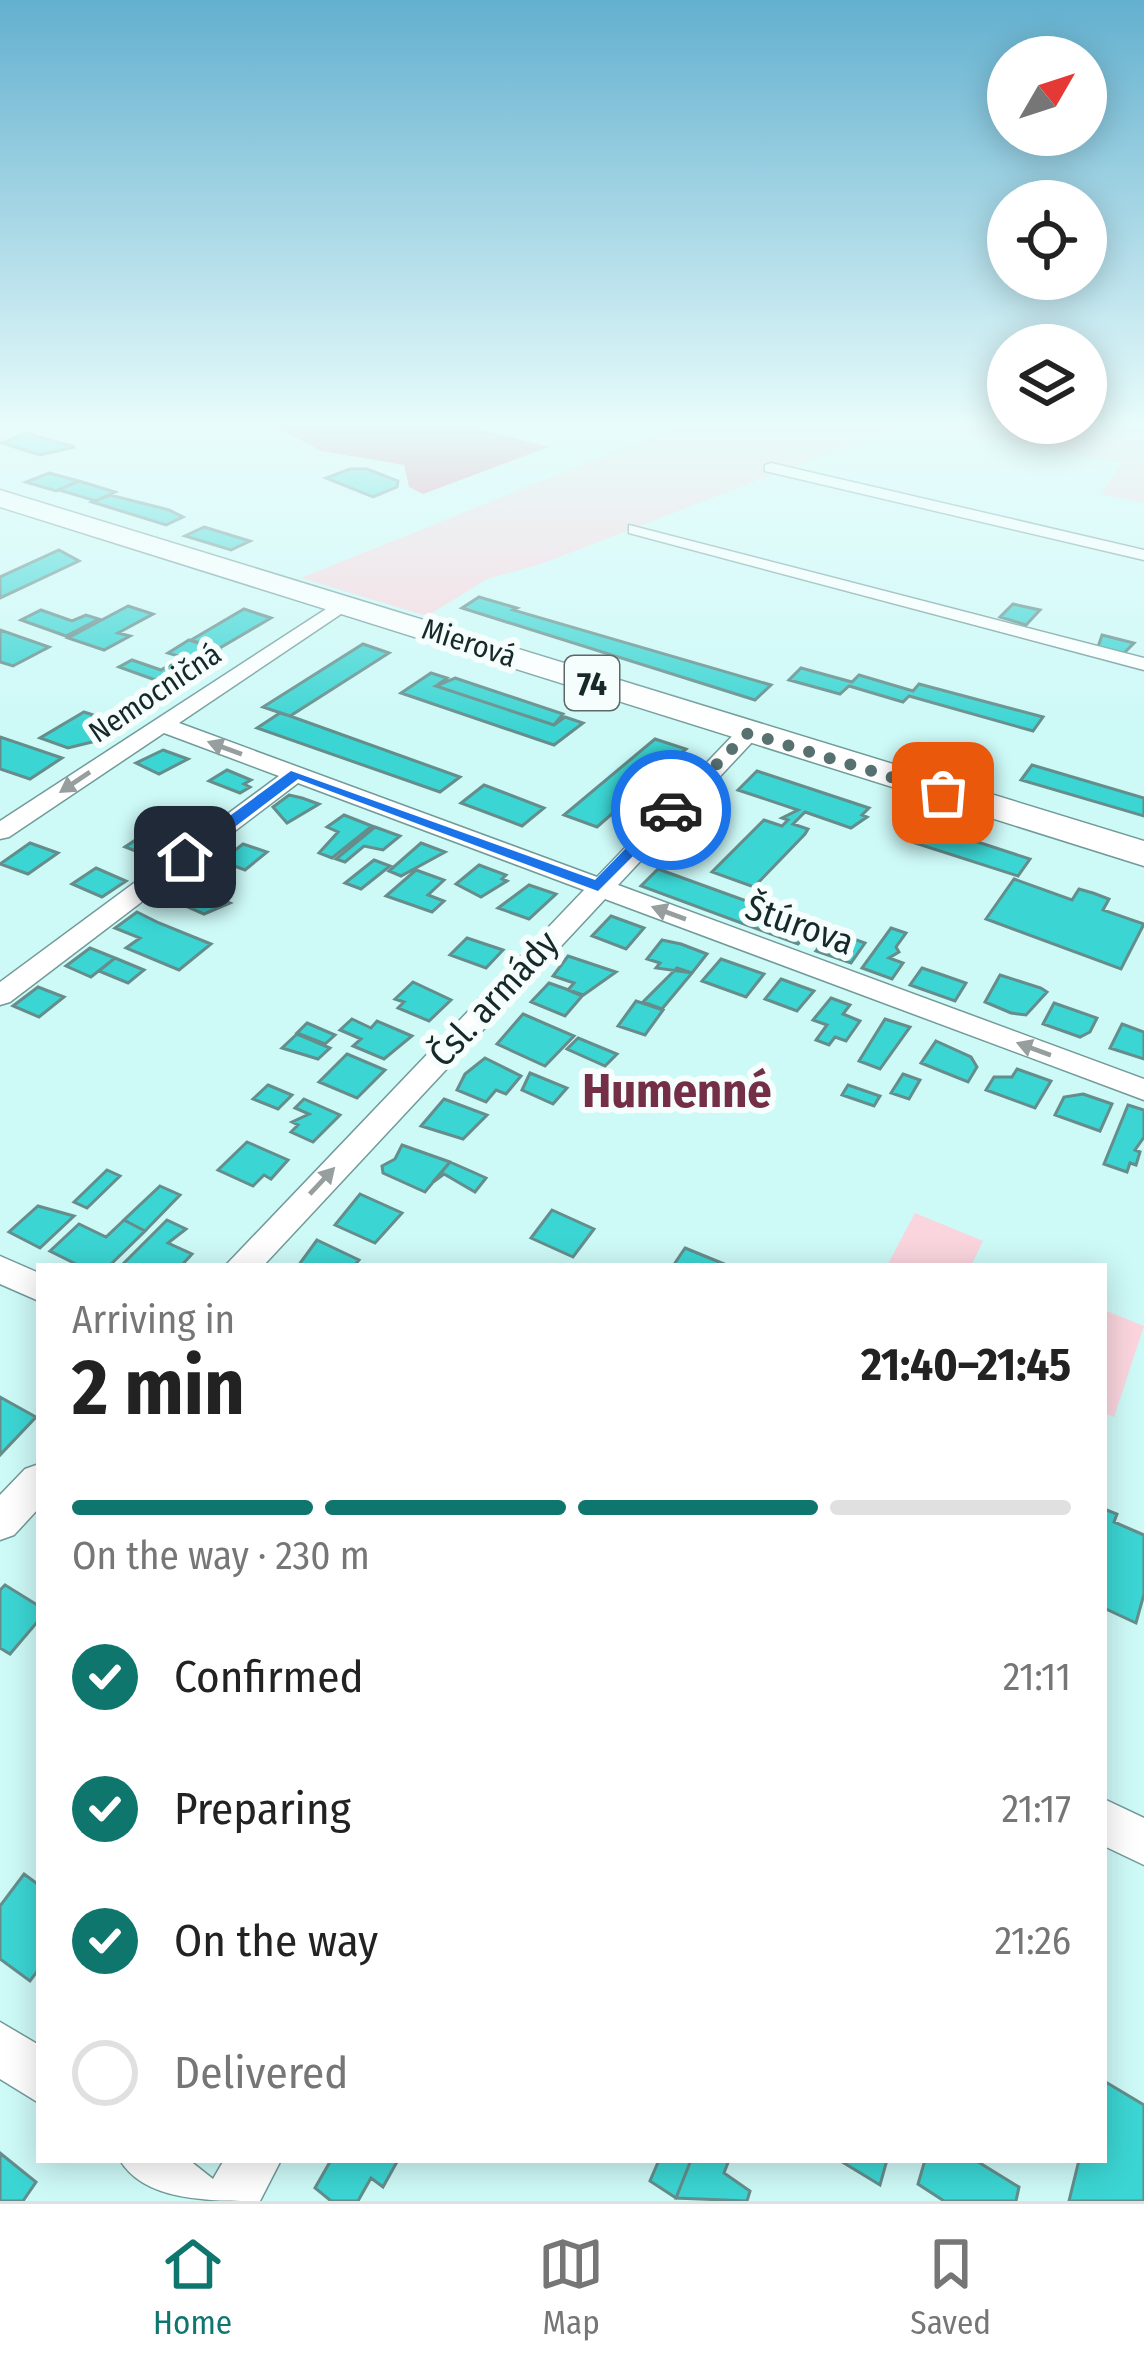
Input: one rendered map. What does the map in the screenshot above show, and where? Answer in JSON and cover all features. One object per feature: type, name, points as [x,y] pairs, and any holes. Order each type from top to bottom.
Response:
[{"type":"main road","name":"Mierová","points":[[90,526],[1144,854]]},
{"type":"street","points":[[1021,526],[1144,554]]},
{"type":"street","points":[[635,530],[1144,664]]},
{"type":"street","name":"Nemocničná","points":[[0,832],[343,604]]},
{"type":"street","name":"Štúrova","points":[[161,724],[1144,1090]]},
{"type":"street","name":"Čsl. armády","points":[[245,1263],[748,733]]},
{"type":"street","points":[[0,996],[296,774]]},
{"type":"street","points":[[0,1269],[36,1287]]},
{"type":"street","points":[[0,1522],[36,1484]]},
{"type":"street","points":[[1107,1824],[1144,1842]]},
{"type":"street","points":[[0,2048],[36,2075]]},
{"type":"street","points":[[151,2163],[197,2201]]},
{"type":"street","points":[[230,2201],[252,2163]]},
{"type":"shaded area","points":[[431,526],[640,526],[487,579],[427,616],[301,578]]},
{"type":"shaded area","points":[[915,1213],[983,1241],[972,1263],[889,1263]]},
{"type":"shaded area","points":[[1107,1311],[1144,1326],[1114,1417],[1107,1414]]},
{"type":"building","points":[[204,527],[250,541],[231,550],[185,536]]},
{"type":"building","points":[[59,550],[79,561],[0,598],[0,577]]},
{"type":"building","points":[[479,597],[771,685],[755,700],[462,608]]},
{"type":"building","points":[[1013,604],[1040,610],[1026,625],[1000,617]]},
{"type":"building","points":[[128,606],[153,614],[118,633],[130,636],[104,650],[68,638]]},
{"type":"building","points":[[244,609],[271,618],[218,649],[191,640]]},
{"type":"building","points":[[41,610],[72,621],[86,615],[99,619],[66,636],[21,620]]},
{"type":"building","points":[[0,630],[49,647],[13,666],[0,662]]},
{"type":"building","points":[[1102,635],[1134,643],[1123,654],[1098,647]]},
{"type":"building","points":[[189,640],[219,650],[198,662],[168,653]]},
{"type":"building","points":[[363,644],[389,653],[290,716],[263,707]]},
{"type":"building","points":[[132,660],[161,670],[178,660],[191,664],[161,682],[119,667]]},
{"type":"building","points":[[801,668],[852,682],[859,675],[913,691],[919,684],[1043,717],[1033,731],[909,696],[903,702],[849,686],[840,694],[789,680]]},
{"type":"building","points":[[431,673],[447,678],[436,686],[554,725],[565,717],[583,723],[554,745],[401,693]]},
{"type":"building","points":[[455,678],[563,714],[554,725],[436,686]]},
{"type":"building","points":[[84,712],[124,725],[100,740],[68,748],[40,738]]},
{"type":"building","points":[[280,713],[460,777],[440,792],[257,728]]},
{"type":"building","points":[[0,737],[62,758],[30,779],[0,769]]},
{"type":"building","points":[[655,739],[686,749],[597,827],[564,815]]},
{"type":"building","points":[[163,750],[188,759],[159,774],[136,763]]},
{"type":"building","points":[[1032,765],[1144,798],[1144,816],[1021,780]]},
{"type":"building","points":[[227,770],[251,780],[244,784],[250,787],[240,793],[209,781]]},
{"type":"building","points":[[757,771],[869,808],[862,815],[867,817],[851,828],[805,812],[793,824],[808,829],[805,834],[754,887],[712,872],[764,820],[782,826],[788,820],[782,818],[798,810],[738,790]]},
{"type":"building","points":[[484,785],[544,808],[522,826],[461,803]]},
{"type":"building","points":[[289,795],[319,804],[287,823],[273,807]]},
{"type":"building","points":[[344,815],[372,826],[332,858],[319,853],[338,832],[327,827]]},
{"type":"building","points":[[161,823],[185,833],[151,857],[125,847]]},
{"type":"building","points":[[928,826],[1030,859],[1018,876],[915,843]]},
{"type":"building","points":[[375,827],[400,836],[383,850],[364,846],[345,862],[336,859]]},
{"type":"building","points":[[30,843],[58,853],[28,874],[0,864]]},
{"type":"building","points":[[421,843],[445,852],[401,876],[389,871]]},
{"type":"building","points":[[243,844],[267,852],[245,870],[221,861]]},
{"type":"building","points":[[374,860],[390,866],[361,889],[345,883]]},
{"type":"building","points":[[479,865],[506,875],[502,879],[507,881],[481,897],[456,884]]},
{"type":"building","points":[[96,868],[126,881],[102,897],[72,884]]},
{"type":"building","points":[[658,869],[813,925],[798,944],[641,886]]},
{"type":"building","points":[[416,870],[444,880],[428,895],[444,901],[432,912],[386,896]]},
{"type":"building","points":[[187,874],[230,892],[221,899],[230,903],[204,914],[158,894]]},
{"type":"building","points":[[1014,879],[1072,900],[1079,889],[1093,893],[1109,899],[1103,910],[1144,924],[1121,969],[986,919]]},
{"type":"building","points":[[529,885],[556,894],[529,919],[498,908]]},
{"type":"building","points":[[137,912],[211,944],[179,970],[126,948],[140,938],[115,928]]},
{"type":"building","points":[[611,916],[644,928],[626,949],[592,936]]},
{"type":"building","points":[[891,928],[906,933],[896,947],[899,952],[889,958],[903,963],[892,979],[862,968]]},
{"type":"building","points":[[831,931],[865,943],[851,963],[816,951]]},
{"type":"building","points":[[467,938],[503,950],[486,968],[450,955]]},
{"type":"building","points":[[662,940],[707,954],[692,973],[656,968],[660,963],[647,959]]},
{"type":"building","points":[[90,948],[115,958],[91,977],[66,966]]},
{"type":"building","points":[[568,956],[616,972],[582,996],[568,990],[574,983],[553,976]]},
{"type":"building","points":[[115,958],[144,970],[128,983],[99,971]]},
{"type":"building","points":[[721,959],[764,974],[746,997],[702,981]]},
{"type":"building","points":[[677,968],[692,973],[662,1009],[643,1002]]},
{"type":"building","points":[[922,968],[966,983],[955,1001],[910,985]]},
{"type":"building","points":[[1000,975],[1047,992],[1026,1015],[1011,1013],[985,1002]]},
{"type":"building","points":[[781,979],[814,991],[797,1011],[765,999]]},
{"type":"building","points":[[413,982],[451,1000],[429,1021],[398,1008],[404,1002],[395,999]]},
{"type":"building","points":[[549,983],[583,995],[565,1016],[531,1002]]},
{"type":"building","points":[[38,987],[64,997],[39,1017],[13,1006]]},
{"type":"building","points":[[831,998],[850,1005],[843,1014],[860,1021],[846,1041],[835,1037],[829,1045],[816,1040],[827,1025],[813,1020]]},
{"type":"building","points":[[636,1001],[663,1010],[645,1035],[618,1026]]},
{"type":"building","points":[[1054,1003],[1097,1018],[1090,1032],[1080,1037],[1043,1024]]},
{"type":"building","points":[[523,1014],[574,1036],[545,1066],[497,1044]]},
{"type":"building","points":[[352,1019],[371,1028],[377,1021],[412,1036],[384,1059],[353,1046],[361,1039],[340,1030]]},
{"type":"building","points":[[885,1019],[910,1027],[880,1069],[859,1061]]},
{"type":"building","points":[[307,1023],[335,1035],[325,1044],[297,1033]]},
{"type":"building","points":[[1122,1024],[1144,1032],[1144,1059],[1110,1048]]},
{"type":"building","points":[[297,1034],[330,1048],[318,1059],[282,1048]]},
{"type":"building","points":[[578,1038],[617,1054],[605,1066],[567,1049]]},
{"type":"building","points":[[936,1041],[971,1057],[977,1067],[968,1082],[921,1063]]},
{"type":"building","points":[[347,1054],[385,1070],[357,1098],[319,1082]]},
{"type":"building","points":[[485,1058],[521,1076],[506,1094],[496,1090],[486,1102],[457,1090],[465,1074]]},
{"type":"building","points":[[1017,1069],[1051,1081],[1035,1108],[986,1090],[994,1077],[1012,1077]]},
{"type":"building","points":[[530,1073],[567,1088],[553,1104],[522,1090]]},
{"type":"building","points":[[903,1074],[920,1080],[909,1099],[891,1093]]},
{"type":"building","points":[[268,1085],[292,1095],[278,1109],[253,1099]]},
{"type":"building","points":[[848,1085],[880,1096],[874,1106],[842,1095]]},
{"type":"building","points":[[1083,1094],[1112,1104],[1100,1131],[1055,1115],[1064,1097]]},
{"type":"building","points":[[304,1099],[340,1115],[313,1142],[291,1132],[298,1125],[292,1122],[309,1114],[295,1108]]},
{"type":"building","points":[[444,1099],[487,1115],[463,1139],[421,1126]]},
{"type":"building","points":[[1128,1105],[1144,1110],[1144,1137],[1135,1150],[1140,1152],[1136,1165],[1130,1163],[1127,1172],[1104,1164]]},
{"type":"building","points":[[247,1142],[288,1160],[271,1179],[264,1175],[253,1186],[218,1170]]},
{"type":"building","points":[[402,1145],[450,1162],[425,1192],[383,1173],[382,1166],[395,1159]]},
{"type":"building","points":[[450,1162],[486,1178],[475,1192],[444,1174],[432,1183]]},
{"type":"building","points":[[107,1170],[120,1176],[87,1208],[74,1202]]},
{"type":"building","points":[[160,1186],[180,1195],[145,1231],[124,1220]]},
{"type":"building","points":[[360,1194],[402,1213],[375,1243],[335,1225]]},
{"type":"building","points":[[38,1206],[74,1216],[40,1248],[9,1232]]},
{"type":"building","points":[[552,1210],[594,1229],[573,1257],[531,1238]]},
{"type":"building","points":[[124,1220],[145,1231],[112,1263],[74,1263],[50,1251],[79,1224],[106,1237]]},
{"type":"building","points":[[167,1220],[186,1229],[168,1243],[192,1254],[184,1263],[124,1263]]},
{"type":"building","points":[[317,1240],[359,1260],[356,1263],[300,1263]]},
{"type":"building","points":[[685,1248],[722,1263],[675,1263]]},
{"type":"building","points":[[0,1397],[36,1417],[0,1455]]},
{"type":"building","points":[[1107,1510],[1117,1514],[1114,1522],[1144,1535],[1144,1594],[1136,1623],[1107,1609]]},
{"type":"building","points":[[5,1585],[36,1604],[36,1624],[10,1654],[0,1648],[0,1590]]},
{"type":"building","points":[[24,1874],[36,1883],[36,1973],[30,1981],[0,1959],[0,1906]]},
{"type":"building","points":[[1107,2083],[1144,2105],[1144,2201],[1069,2201],[1078,2163],[1107,2163]]},
{"type":"building","points":[[0,2153],[36,2182],[23,2201],[0,2201]]},
{"type":"building","points":[[329,2163],[396,2163],[383,2187],[371,2178],[358,2201],[331,2201],[315,2188]]},
{"type":"building","points":[[658,2163],[690,2163],[676,2198],[650,2181]]},
{"type":"building","points":[[690,2163],[728,2163],[724,2173],[750,2191],[747,2201],[676,2198]]},
{"type":"building","points":[[844,2163],[886,2163],[880,2185]]},
{"type":"building","points":[[924,2163],[980,2163],[1019,2187],[1016,2201],[944,2201],[918,2184]]},
{"type":"way so far","points":[[671,810],[748,733],[943,793]]},
{"type":"district","name":"Humenné","points":[[677,1090]]},
{"type":"route","points":[[185,857],[296,774],[598,886],[671,810]]}]
